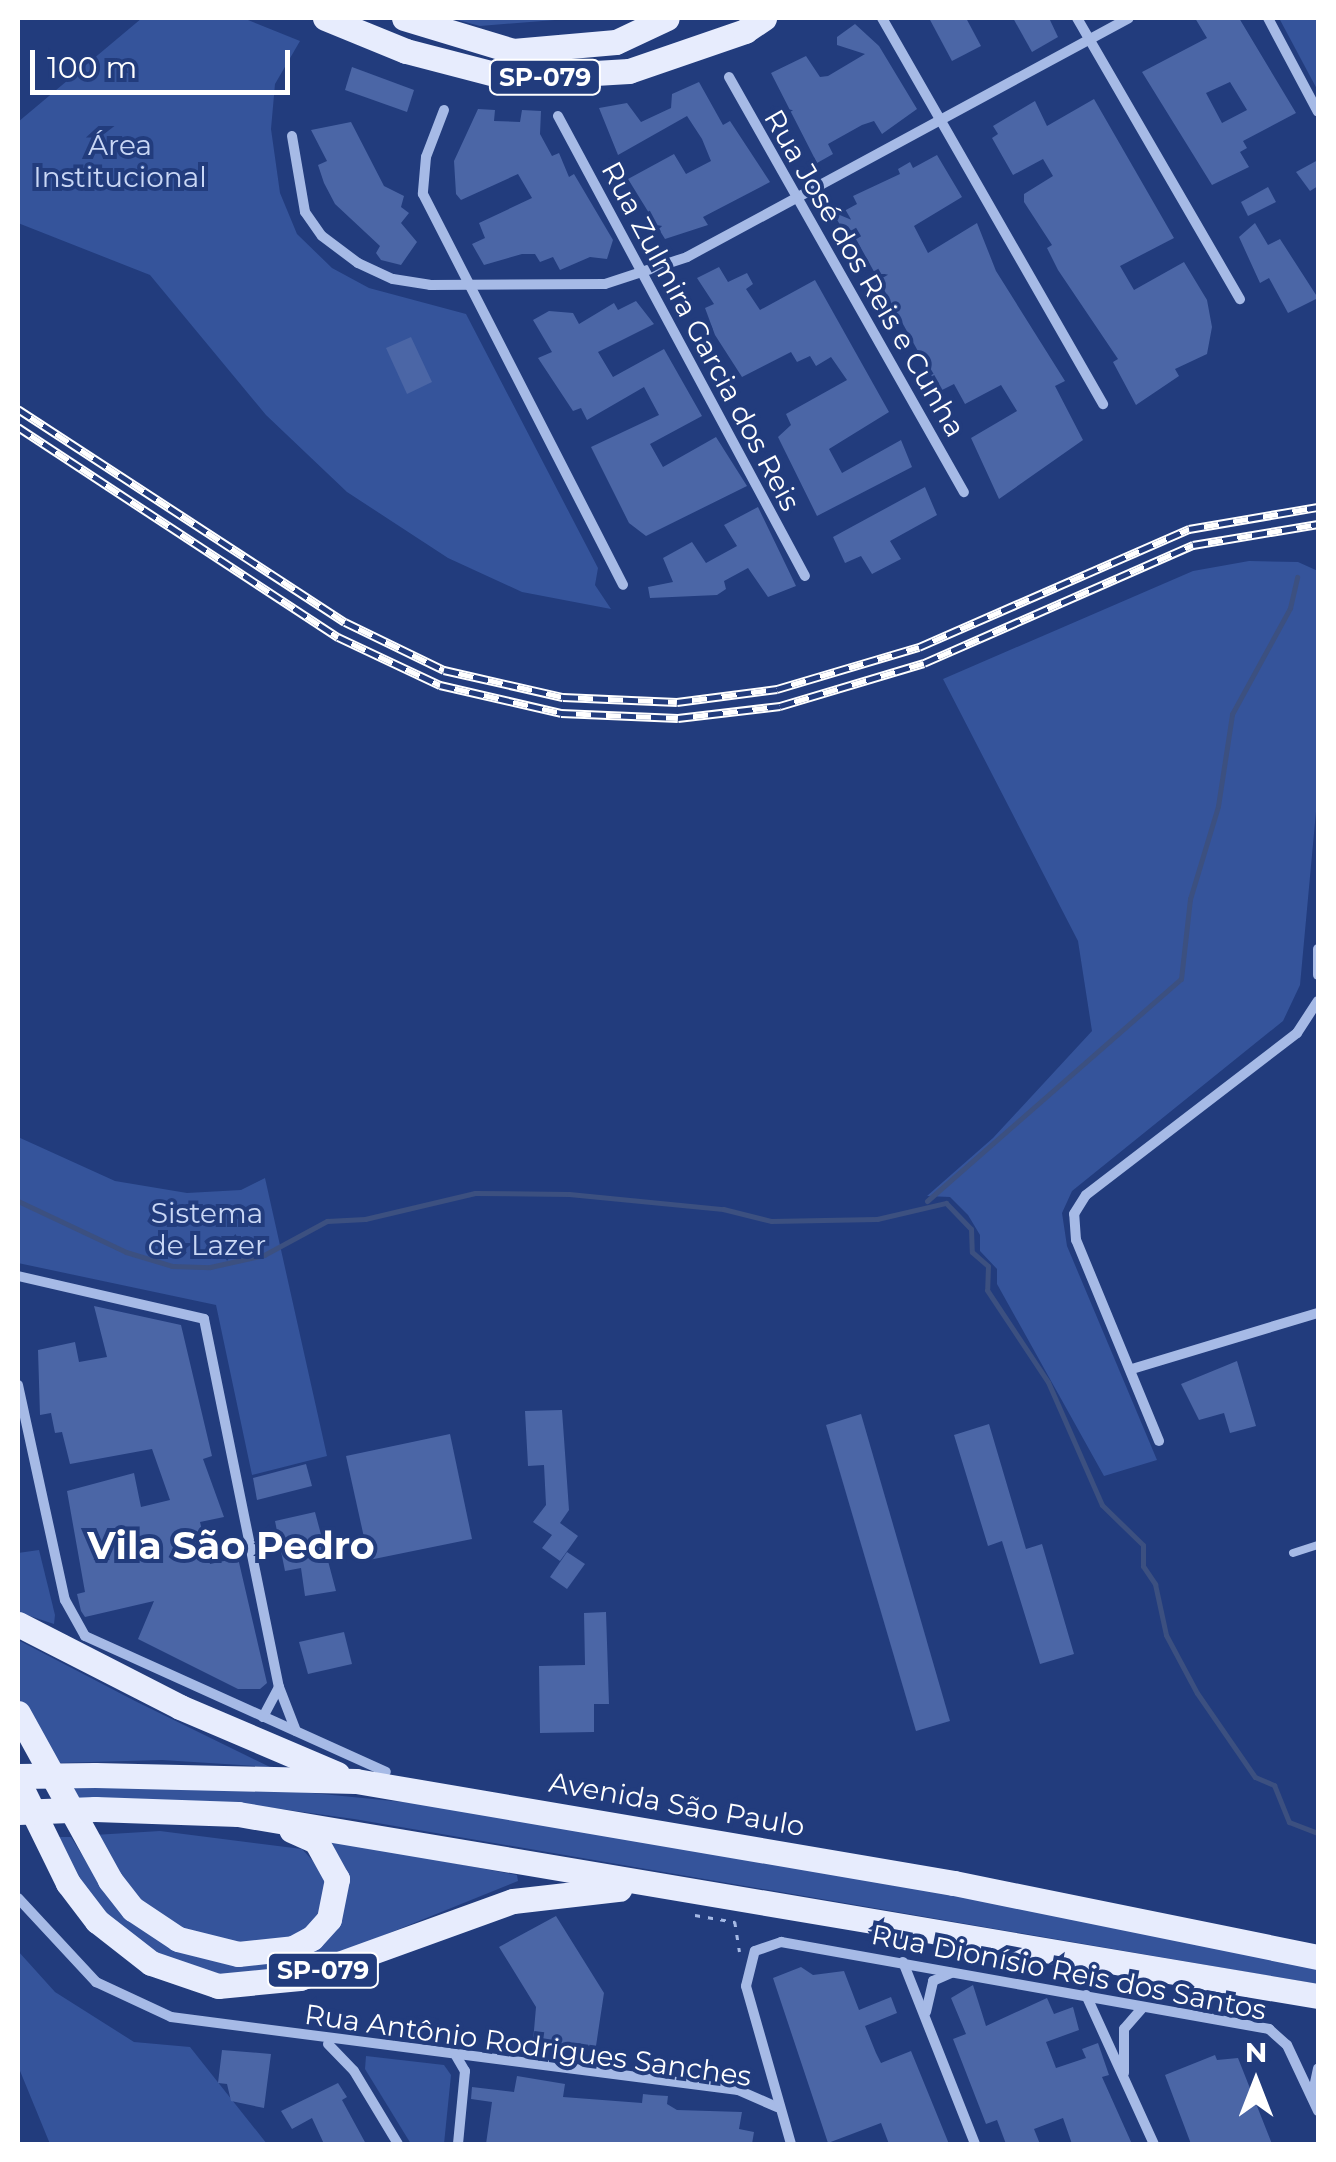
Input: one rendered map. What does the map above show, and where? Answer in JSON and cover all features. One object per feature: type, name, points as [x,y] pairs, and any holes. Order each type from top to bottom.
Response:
[{"type":"main road","name":"SP-079","points":[[325,18],[438,61],[510,78],[628,71],[713,44],[764,18]]},
{"type":"main road","name":"SP-079","points":[[404,18],[512,52],[616,42],[667,18]]},
{"type":"main road","points":[[18,1624],[180,1707],[372,1779]]},
{"type":"main road","name":"SP-079","points":[[18,1713],[110,1880],[143,1916],[207,1950],[294,1948],[329,1919],[338,1887],[334,1869],[316,1841],[238,1814]]},
{"type":"main road","name":"Avenida São Paulo","points":[[19,1792],[95,1775],[372,1779],[424,1792],[978,1888],[1318,1957]]},
{"type":"main road","name":"SP-079","points":[[19,1792],[68,1883],[97,1921],[151,1963],[218,1986],[300,1978],[473,1912],[550,1893],[696,1903]]},
{"type":"main road","points":[[19,1792],[95,1810],[238,1814],[696,1903],[1318,1996]]},
{"type":"street","points":[[882,18],[944,119],[1103,404]]},
{"type":"street","points":[[1076,18],[1240,299]]},
{"type":"street","points":[[292,136],[296,184],[322,236],[393,279],[468,286],[588,285],[644,276],[796,200],[1129,18]]},
{"type":"street","points":[[1268,18],[1318,112]]},
{"type":"street","name":"Rua José dos Reis e Cunha","points":[[729,77],[964,492]]},
{"type":"street","points":[[444,110],[426,158],[423,194],[623,585]]},
{"type":"street","name":"Rua Zulmira Garcia dos Reis","points":[[558,116],[805,576]]},
{"type":"street","points":[[1318,948],[1318,975]]},
{"type":"street","points":[[1160,1441],[1076,1240],[1074,1214],[1086,1195],[1297,1033],[1318,1001]]},
{"type":"street","points":[[18,1276],[204,1319],[280,1686],[296,1731]]},
{"type":"street","points":[[1132,1369],[1318,1313]]},
{"type":"street","points":[[18,1386],[70,1621],[85,1636],[296,1731],[372,1779]]},
{"type":"street","points":[[264,1717],[280,1686]]},
{"type":"street","name":"Rua Antônio Rodrigues Sanches","points":[[18,1898],[77,1965],[130,2002],[171,2017],[322,2041],[738,2090],[777,2107]]},
{"type":"street","name":"Rua Dionísio Reis dos Santos","points":[[777,2107],[746,1986],[755,1951],[780,1942],[1268,2029],[1287,2045],[1318,2111]]},
{"type":"street","points":[[903,1962],[975,2144]]},
{"type":"street","points":[[927,2023],[933,1981],[957,1972]]},
{"type":"street","points":[[1272,1988],[1318,2008]]},
{"type":"street","points":[[1086,1995],[1154,2144]]},
{"type":"street","points":[[1124,2080],[1124,2030],[1143,2007]]},
{"type":"street","points":[[322,2041],[343,2056],[398,2144]]},
{"type":"street","points":[[455,2054],[464,2071],[458,2144]]},
{"type":"street","points":[[1313,2098],[1318,2069]]},
{"type":"street","points":[[777,2107],[791,2144]]},
{"type":"lane","points":[[1294,1553],[1318,1545]]},
{"type":"path","points":[[696,1903],[734,1922]]},
{"type":"green space","name":"Área Institucional","points":[[142,18],[243,18],[300,41],[275,84],[271,129],[280,193],[297,234],[332,268],[369,288],[466,314],[598,568],[595,585],[611,609],[522,592],[448,558],[347,492],[266,415],[150,275],[18,223],[18,122]]},
{"type":"green space","points":[[450,18],[580,18],[480,26]]},
{"type":"green space","points":[[1279,18],[1318,18],[1318,91]]},
{"type":"green space","points":[[1249,561],[1298,562],[1318,571],[1318,790],[1300,985],[1283,1021],[1072,1191],[1062,1213],[1067,1246],[1157,1460],[1104,1476],[997,1284],[997,1269],[980,1251],[980,1235],[968,1215],[950,1197],[927,1196],[993,1138],[1092,1031],[1078,941],[943,679],[1193,571]]},
{"type":"green space","name":"Sistema de Lazer","points":[[18,1137],[115,1181],[187,1193],[241,1190],[265,1178],[327,1456],[252,1475],[216,1305],[18,1263]]},
{"type":"green space","points":[[39,1550],[54,1624],[18,1612],[18,1553]]},
{"type":"green space","points":[[18,1640],[270,1767],[162,1760],[56,1763],[18,1701]]},
{"type":"green space","points":[[222,1784],[423,1804],[936,1891],[1318,1967],[1318,1984],[354,1819],[252,1805],[74,1800],[71,1787]]},
{"type":"green space","points":[[160,1831],[302,1849],[325,1874],[326,1905],[301,1937],[262,1946],[208,1942],[144,1909],[94,1835]]},
{"type":"green space","points":[[50,1837],[71,1837],[95,1876],[199,1956],[327,1938],[331,1840],[517,1875],[518,1881],[310,1965],[228,1976],[163,1958],[94,1905]]},
{"type":"green space","points":[[18,1951],[55,1992],[134,2042],[190,2047],[267,2144],[50,2144],[18,2066]]},
{"type":"green space","points":[[366,2056],[444,2065],[451,2075],[444,2144],[411,2144],[365,2069]]},
{"type":"building","points":[[929,18],[966,18],[981,46],[952,61]]},
{"type":"building","points":[[1013,18],[1049,18],[1058,37],[1032,52]]},
{"type":"building","points":[[1195,18],[1239,18],[1296,113],[1243,141],[1247,148],[1240,152],[1249,167],[1212,185],[1142,72],[1207,38]],"holes":[[[1230,82],[1247,110],[1222,123],[1206,93]]]},
{"type":"building","points":[[855,24],[879,46],[917,109],[882,134],[874,121],[862,125],[828,144],[833,154],[817,163],[771,73],[806,56],[820,77],[828,76],[865,54],[837,45],[837,37]]},
{"type":"building","points":[[352,67],[414,90],[407,112],[345,90]]},
{"type":"building","points":[[699,82],[723,125],[730,121],[770,182],[703,217],[708,225],[665,239],[628,179],[674,154],[686,174],[711,161],[702,139],[687,116],[618,155],[599,108],[627,103],[641,122],[671,108],[672,94]]},
{"type":"building","points":[[1094,99],[1174,238],[1120,266],[1134,290],[1184,262],[1207,300],[1212,327],[1207,354],[1175,369],[1179,376],[1136,405],[1113,362],[1118,359],[1058,270],[1047,248],[1052,245],[1024,202],[1024,194],[1053,176],[1043,159],[1013,175],[992,138],[998,134],[993,126],[1035,101],[1047,126]]},
{"type":"building","points":[[478,109],[495,110],[494,121],[520,122],[522,110],[541,111],[540,134],[552,156],[559,153],[569,177],[574,174],[613,240],[607,259],[590,257],[560,270],[553,257],[540,262],[535,254],[522,254],[484,265],[472,244],[485,238],[479,223],[532,198],[518,174],[461,200],[456,194],[454,161]]},
{"type":"building","points":[[351,122],[384,186],[404,196],[401,207],[409,213],[401,223],[417,242],[401,265],[381,260],[376,253],[380,246],[335,204],[324,183],[318,165],[327,161],[311,130]]},
{"type":"building","points":[[937,155],[962,197],[914,226],[928,253],[977,223],[996,271],[1065,381],[1055,386],[1083,440],[999,499],[971,438],[1017,411],[1001,385],[965,404],[954,384],[940,391],[851,230],[842,234],[833,217],[857,204],[853,196],[900,174],[898,169],[910,162],[913,168]]},
{"type":"building","points":[[1318,160],[1318,186],[1310,191],[1296,172]]},
{"type":"building","points":[[1268,187],[1276,202],[1248,216],[1241,202]]},
{"type":"building","points":[[1255,223],[1268,245],[1280,239],[1318,298],[1288,313],[1269,278],[1260,283],[1239,237]]},
{"type":"building","points":[[719,267],[728,282],[747,273],[753,284],[746,289],[760,310],[815,280],[889,412],[829,449],[842,473],[901,440],[912,467],[817,516],[778,437],[791,425],[786,414],[847,380],[831,357],[816,366],[810,356],[797,362],[791,352],[742,377],[715,335],[705,308],[714,304],[697,278]]},
{"type":"building","points":[[636,301],[654,324],[598,352],[613,377],[664,349],[702,416],[650,444],[663,467],[716,437],[747,486],[646,536],[629,523],[591,447],[659,415],[644,387],[587,420],[581,408],[573,411],[538,358],[552,352],[533,320],[549,311],[573,313],[579,324],[614,303],[618,310]]},
{"type":"building","points":[[411,337],[432,382],[407,394],[386,348]]},
{"type":"building","points":[[925,487],[937,515],[890,541],[901,559],[872,574],[861,556],[845,563],[833,537]]},
{"type":"building","points":[[758,507],[796,586],[768,597],[748,568],[724,581],[726,589],[717,595],[650,598],[648,587],[673,582],[663,558],[692,542],[706,563],[737,546],[724,525]]},
{"type":"building","points":[[94,1306],[181,1325],[212,1456],[203,1459],[224,1517],[200,1522],[210,1564],[238,1558],[267,1683],[260,1689],[238,1689],[138,1639],[154,1601],[85,1617],[81,1611],[77,1594],[85,1592],[67,1491],[134,1473],[141,1507],[170,1500],[152,1449],[70,1464],[62,1432],[55,1433],[51,1413],[40,1415],[38,1350],[75,1342],[79,1362],[107,1357]]},
{"type":"building","points":[[1237,1361],[1256,1426],[1230,1433],[1224,1413],[1199,1420],[1181,1384]]},
{"type":"building","points":[[562,1410],[569,1510],[560,1523],[578,1536],[560,1561],[542,1548],[552,1535],[533,1522],[546,1505],[544,1465],[528,1466],[525,1411]]},
{"type":"building","points":[[861,1414],[950,1721],[916,1731],[826,1425]]},
{"type":"building","points":[[989,1424],[1026,1549],[1042,1544],[1074,1654],[1040,1664],[1002,1541],[988,1546],[954,1435]]},
{"type":"building","points":[[450,1434],[472,1539],[369,1560],[346,1456]]},
{"type":"building","points":[[306,1464],[312,1486],[257,1500],[253,1478]]},
{"type":"building","points":[[315,1512],[336,1591],[305,1596],[301,1568],[285,1571],[275,1521]]},
{"type":"building","points":[[567,1552],[585,1564],[567,1589],[550,1577]]},
{"type":"building","points":[[606,1612],[609,1704],[594,1704],[594,1732],[540,1733],[539,1666],[585,1665],[584,1613]]},
{"type":"building","points":[[344,1632],[352,1664],[308,1674],[299,1642]]},
{"type":"building","points":[[556,1916],[604,1993],[596,2046],[533,2042],[536,2007],[499,1947]]},
{"type":"building","points":[[801,1967],[813,1975],[844,1971],[859,2010],[891,1997],[897,2013],[865,2026],[881,2063],[911,2051],[949,2144],[889,2144],[881,2123],[828,2143],[773,1978]]},
{"type":"building","points":[[973,1985],[986,2026],[1047,1998],[1054,2014],[1073,2007],[1079,2030],[1046,2042],[1056,2068],[1086,2058],[1082,2049],[1098,2043],[1109,2075],[1102,2077],[1132,2144],[1072,2144],[1063,2118],[1034,2129],[1040,2144],[1006,2144],[997,2120],[986,2124],[953,2039],[966,2034],[951,1998]]},
{"type":"building","points":[[222,2050],[271,2054],[264,2108],[231,2101],[227,2084],[218,2083]]},
{"type":"building","points":[[1215,2055],[1217,2060],[1238,2058],[1272,2144],[1191,2144],[1165,2075]]},
{"type":"building","points":[[517,2076],[565,2084],[563,2097],[642,2103],[643,2094],[668,2096],[667,2104],[677,2110],[742,2112],[739,2129],[754,2132],[752,2144],[486,2144],[492,2102],[471,2099],[472,2087],[514,2092]]},
{"type":"building","points":[[338,2083],[347,2097],[342,2100],[366,2144],[324,2144],[312,2118],[292,2129],[281,2111]]},
{"type":"waterway","points":[[927,1201],[1181,979],[1190,899],[1218,806],[1232,714],[1290,608],[1297,577]]},
{"type":"waterway","points":[[18,1201],[126,1252],[172,1266],[210,1267],[264,1255],[327,1221],[365,1219],[475,1193],[569,1194],[723,1209],[771,1221],[877,1219],[946,1203],[971,1229],[972,1252],[988,1266],[987,1290],[1048,1382],[1102,1505],[1143,1545],[1143,1566],[1155,1584],[1166,1635],[1197,1693],[1255,1777],[1274,1785],[1289,1822],[1318,1833]]},
{"type":"railway","points":[[18,409],[345,622],[444,670],[563,697],[677,702],[777,689],[919,647],[1189,529],[1318,507]]},
{"type":"railway","points":[[18,427],[338,637],[440,685],[561,713],[678,718],[780,706],[924,663],[1193,545],[1318,524]]},
{"type":"district","name":"Vila São Pedro","points":[[231,1546]]}]
